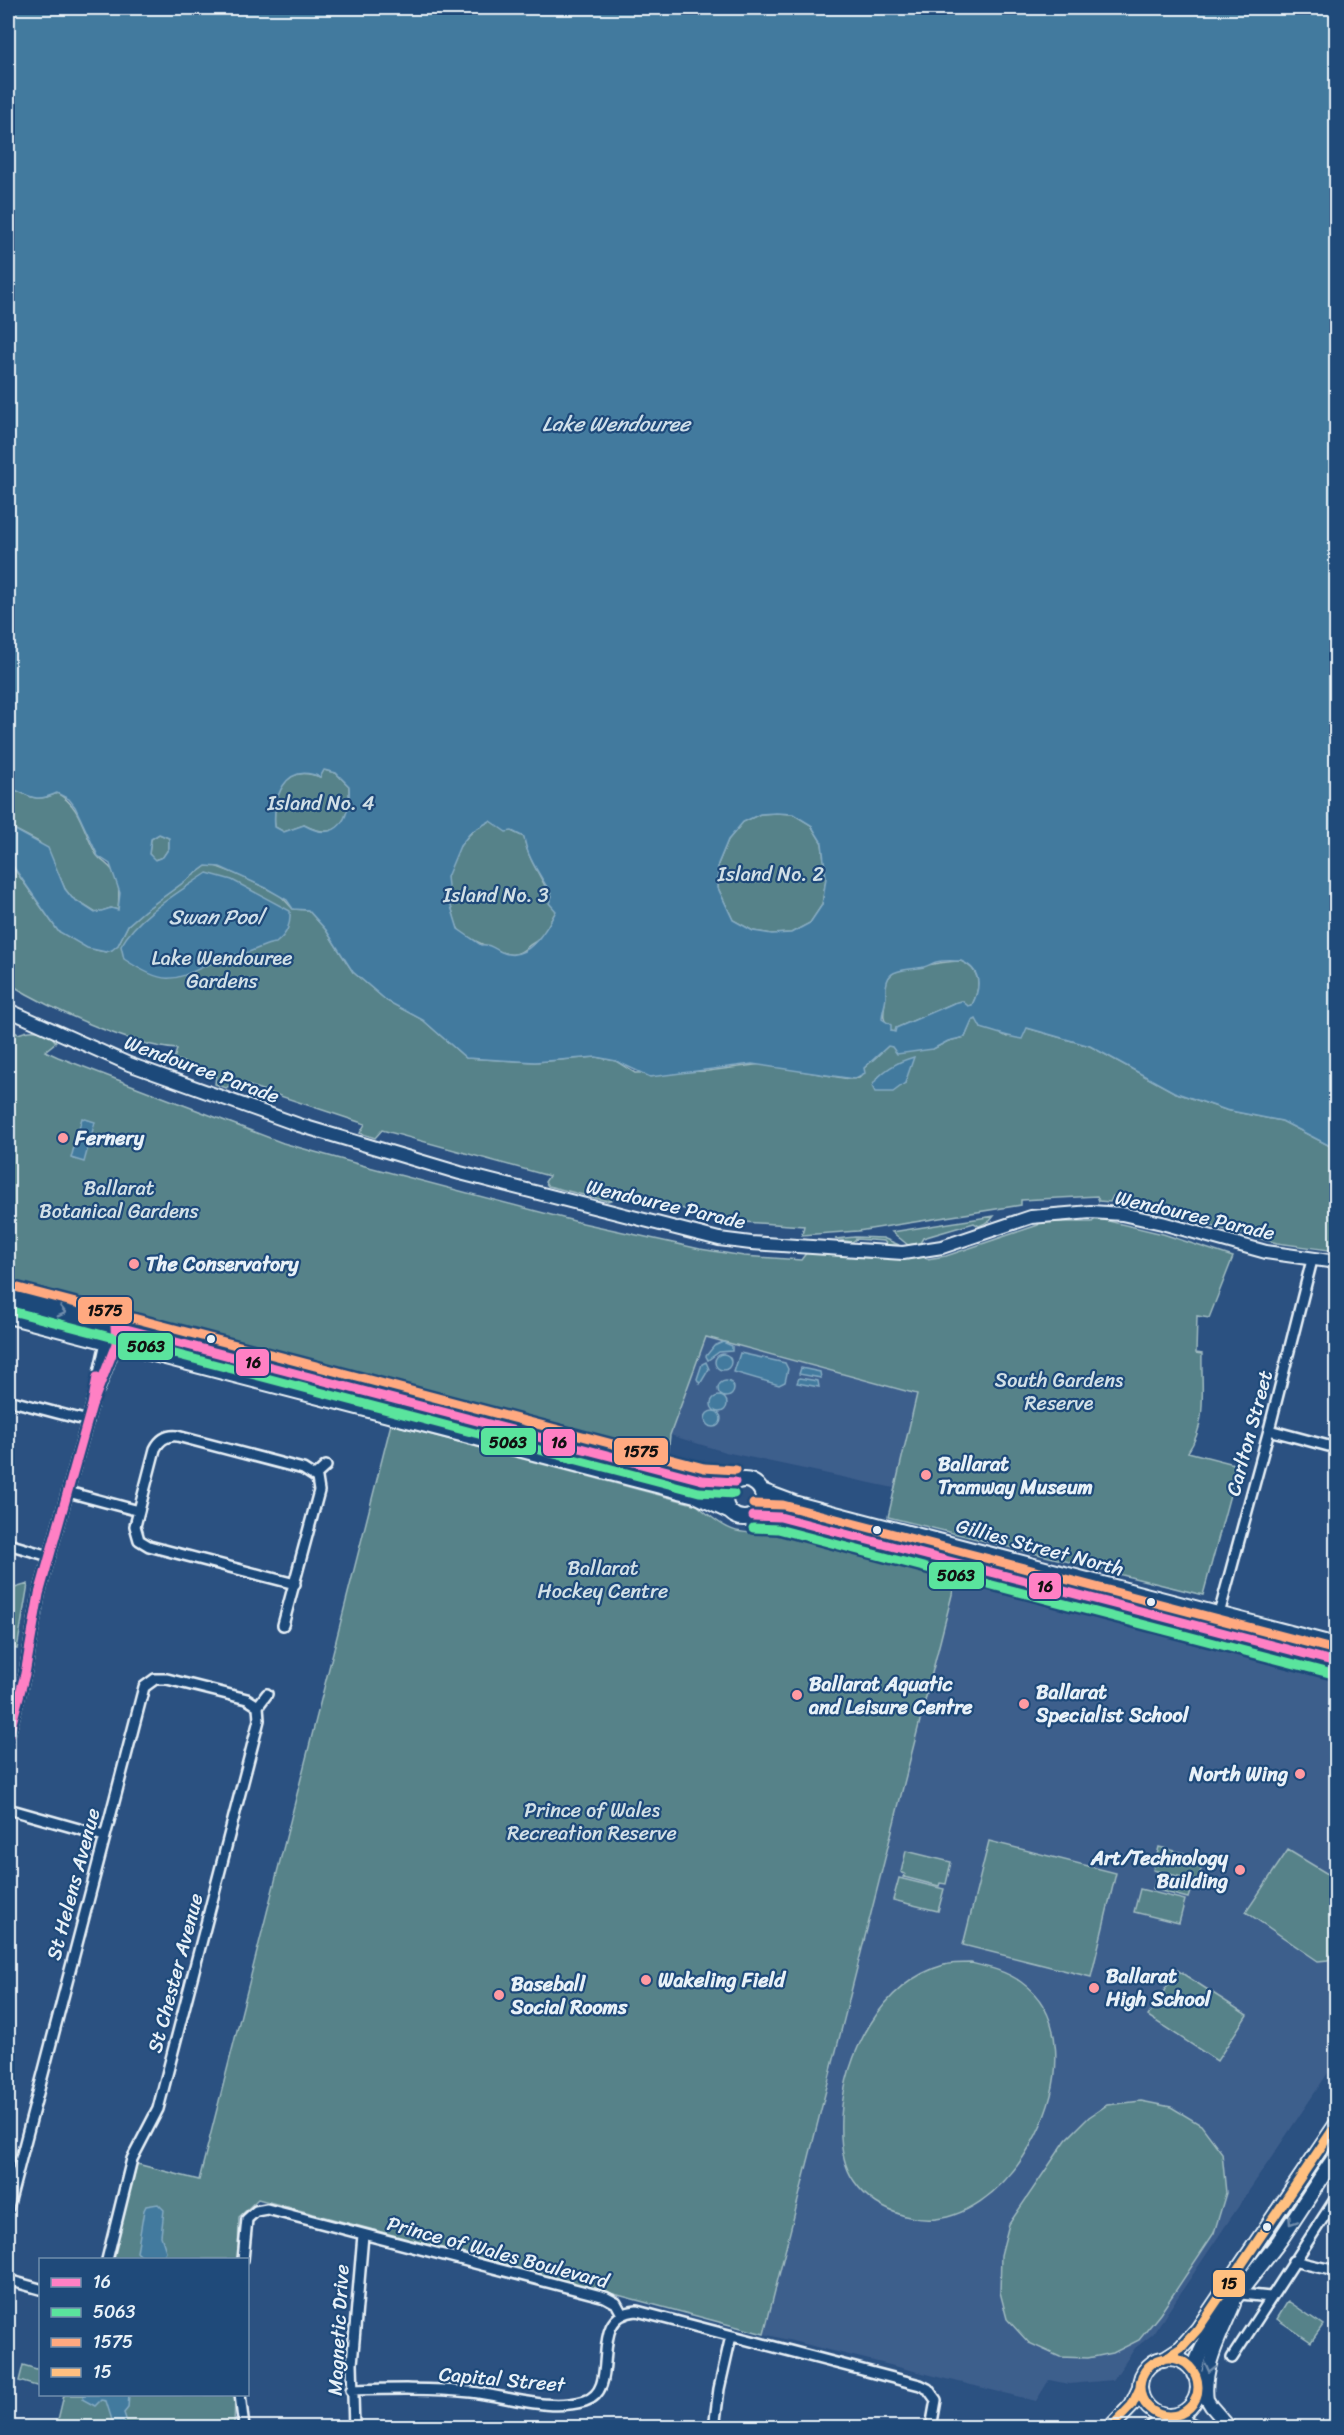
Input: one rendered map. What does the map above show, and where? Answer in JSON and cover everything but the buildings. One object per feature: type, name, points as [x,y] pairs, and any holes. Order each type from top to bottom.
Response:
[{"type":"main road","points":[[8,1298],[702,1480],[750,1481],[762,1491],[762,1505],[753,1516],[742,1519],[695,1495],[8,1316]]},
{"type":"main road","points":[[111,1343],[116,1326]]},
{"type":"main road","points":[[728,1511],[725,1495],[735,1482]]},
{"type":"main road","name":"Gillies Street North","points":[[762,1491],[797,1504],[1336,1645]]},
{"type":"main road","name":"Gillies Street North","points":[[753,1516],[780,1517],[1336,1662]]},
{"type":"main road","points":[[969,1549],[982,1570]]},
{"type":"main road","points":[[1304,1654],[1309,1638]]},
{"type":"main road","points":[[1110,2427],[1132,2405],[1147,2369],[1181,2348],[1198,2329],[1336,2125]]},
{"type":"main road","points":[[1152,2427],[1185,2410],[1193,2402],[1204,2343],[1336,2156]]},
{"type":"main road","points":[[1164,2359],[1180,2360],[1196,2379]]},
{"type":"main road","points":[[1140,2388],[1149,2407],[1158,2413],[1172,2416]]},
{"type":"street","name":"Wendouree Parade","points":[[8,1010],[129,1064],[299,1125],[402,1158],[719,1239],[903,1253],[942,1247],[1030,1217],[1091,1212],[1136,1217],[1236,1245],[1311,1260],[1336,1262]]},
{"type":"street","name":"Carlton Street","points":[[1219,1614],[1269,1430],[1311,1260]]},
{"type":"street","points":[[8,1738],[25,1674],[37,1601],[111,1343]]},
{"type":"street","points":[[8,1400],[88,1421]]},
{"type":"street","points":[[1269,1430],[1336,1448]]},
{"type":"street","points":[[284,1625],[295,1584],[320,1489],[315,1476],[303,1469],[169,1436],[156,1446],[139,1511],[135,1531],[137,1538],[145,1545],[295,1584]]},
{"type":"street","points":[[315,1476],[326,1466]]},
{"type":"street","points":[[68,1492],[139,1511]]},
{"type":"street","points":[[8,1544],[49,1556]]},
{"type":"street","name":"St Helens Avenue","points":[[8,2208],[141,1695],[148,1683],[158,1678],[167,1678],[247,1699],[258,1706]]},
{"type":"street","points":[[258,1706],[267,1694]]},
{"type":"street","name":"St Chester Avenue","points":[[106,2258],[134,2156],[158,2109],[259,1720],[258,1706]]},
{"type":"street","points":[[8,1809],[104,1836]]},
{"type":"street","points":[[1232,2358],[1336,2198]]},
{"type":"street","name":"Prince of Wales Boulevard","points":[[243,2258],[244,2227],[254,2212],[267,2209],[605,2297],[616,2304],[622,2314],[642,2312],[914,2383],[925,2387],[933,2395],[936,2408],[932,2427]]},
{"type":"street","name":"Magnetic Drive","points":[[354,2427],[351,2390],[363,2235]]},
{"type":"street","points":[[1293,2261],[1336,2271]]},
{"type":"street","points":[[8,2284],[39,2289]]},
{"type":"street","points":[[1207,2400],[1206,2386],[1212,2361],[1239,2296],[1270,2297]]},
{"type":"street","name":"Capital Street","points":[[351,2390],[467,2392],[552,2403],[586,2400],[600,2388],[610,2330],[614,2320],[622,2314]]},
{"type":"street","points":[[714,2427],[719,2389],[731,2336]]},
{"type":"street","points":[[1196,2379],[1207,2400],[1230,2427]]},
{"type":"street","points":[[240,2396],[244,2427]]},
{"type":"street","points":[[1172,2416],[1199,2427]]},
{"type":"shaded area","points":[[705,1337],[917,1394],[909,1446],[894,1488],[725,1452],[670,1435]]},
{"type":"shaded area","name":"Ballarat High School","points":[[956,1579],[1336,1677],[1336,2061],[1153,2334],[1135,2348],[1113,2380],[1069,2384],[1049,2380],[1036,2401],[764,2334]]},
{"type":"green space","name":"Island No. 4","points":[[324,770],[336,773],[349,786],[348,809],[340,825],[334,830],[326,831],[304,825],[284,832],[275,827],[276,805],[282,786],[297,774],[320,777]]},
{"type":"green space","points":[[8,787],[37,798],[57,793],[65,798],[81,820],[96,854],[117,878],[118,910],[111,908],[96,913],[72,898],[65,889],[53,862],[39,842],[8,826]]},
{"type":"green space","name":"Island No. 2","points":[[760,814],[793,814],[811,825],[822,843],[826,878],[822,905],[810,923],[791,933],[772,934],[753,931],[733,920],[718,888],[718,864],[728,840],[743,822]]},
{"type":"green space","name":"Island No. 3","points":[[490,821],[524,837],[526,847],[556,911],[540,940],[513,954],[490,948],[459,930],[448,895],[447,877],[456,851],[468,836]]},
{"type":"green space","points":[[159,834],[169,838],[169,848],[163,857],[154,860],[149,854],[151,839]]},
{"type":"green space","name":"Lake Wendouree Gardens","points":[[8,860],[58,931],[96,950],[106,952],[118,945],[128,925],[144,911],[206,866],[215,866],[280,895],[293,909],[308,910],[326,930],[353,972],[387,1001],[423,1020],[466,1058],[535,1062],[596,1057],[616,1061],[635,1073],[708,1071],[762,1064],[849,1079],[859,1078],[864,1068],[888,1046],[933,1049],[948,1041],[965,1037],[972,1020],[977,1019],[981,1028],[993,1029],[1007,1037],[1027,1028],[1090,1046],[1174,1092],[1226,1110],[1282,1121],[1336,1149],[1336,1251],[1277,1243],[1196,1222],[1194,1216],[1113,1196],[1110,1202],[1099,1201],[1097,1196],[1021,1200],[1021,1205],[858,1231],[802,1235],[804,1226],[742,1222],[618,1194],[607,1201],[548,1186],[545,1182],[549,1176],[382,1130],[375,1138],[360,1133],[365,1124],[235,1081],[226,1088],[215,1084],[216,1074],[174,1059],[177,1049],[137,1041],[90,1024],[8,983]],"holes":[[[894,1066],[905,1083],[897,1087],[877,1078]]]},
{"type":"green space","points":[[961,961],[973,969],[978,980],[977,992],[972,1005],[968,1006],[962,1001],[954,1003],[896,1028],[895,1032],[891,1031],[884,1014],[884,986],[893,973],[937,963]]},
{"type":"green space","points":[[8,1028],[18,1034],[28,1031],[44,1032],[56,1042],[45,1051],[283,1143],[578,1222],[700,1249],[744,1256],[801,1260],[807,1252],[872,1258],[923,1257],[927,1259],[946,1256],[1038,1225],[1040,1222],[1092,1222],[1096,1218],[1163,1234],[1233,1257],[1209,1318],[1197,1316],[1196,1353],[1202,1354],[1202,1405],[1198,1429],[1188,1452],[1238,1465],[1203,1595],[888,1517],[917,1394],[706,1337],[670,1435],[668,1455],[8,1285]]},
{"type":"green space","points":[[994,1216],[990,1221],[979,1226],[974,1223],[923,1238],[920,1243],[908,1245],[892,1232]]},
{"type":"green space","points":[[883,1238],[899,1245],[888,1246],[884,1241],[856,1239],[852,1242],[835,1239]]},
{"type":"green space","name":"Prince of Wales Recreation Reserve","points":[[391,1424],[697,1505],[723,1525],[741,1532],[761,1532],[774,1529],[956,1579],[764,2334],[258,2199],[239,2217],[238,2258],[113,2258],[137,2164],[199,2180]]},
{"type":"green space","points":[[28,1584],[17,1649],[8,1647],[8,1590]]},
{"type":"green space","points":[[989,1841],[1116,1873],[1091,1977],[963,1945]]},
{"type":"green space","points":[[1159,1847],[1204,1858],[1198,1881],[1153,1870]]},
{"type":"green space","points":[[1288,1850],[1336,1879],[1336,1946],[1328,1960],[1318,1961],[1246,1912]]},
{"type":"green space","points":[[906,1851],[951,1862],[946,1884],[940,1883],[939,1886],[904,1877],[905,1874],[901,1872]]},
{"type":"green space","points":[[1158,1873],[1193,1882],[1188,1898],[1153,1889]]},
{"type":"green space","points":[[899,1878],[944,1889],[938,1911],[893,1900]]},
{"type":"green space","points":[[1140,1889],[1185,1900],[1179,1923],[1134,1912]]},
{"type":"green space","points":[[971,1963],[1015,1978],[1046,2012],[1056,2050],[1052,2092],[1036,2135],[1012,2172],[980,2202],[944,2217],[905,2216],[870,2199],[859,2188],[846,2166],[841,2142],[841,2117],[850,2070],[858,2046],[870,2024],[901,1988],[921,1974],[944,1965]]},
{"type":"green space","points":[[1177,1970],[1247,2015],[1217,2061],[1148,2016]]},
{"type":"green space","points":[[1141,2101],[1171,2107],[1201,2125],[1222,2153],[1226,2193],[1214,2233],[1160,2314],[1139,2340],[1113,2353],[1088,2358],[1060,2357],[1029,2343],[1007,2319],[1000,2292],[1001,2255],[1009,2224],[1066,2140],[1089,2117],[1107,2105]]},
{"type":"green space","points":[[1288,2301],[1323,2325],[1311,2342],[1277,2319]]},
{"type":"green space","points":[[23,2365],[39,2370],[39,2387],[19,2381]]},
{"type":"green space","points":[[64,2396],[235,2396],[234,2427],[56,2428]]},
{"type":"water","name":"Lake Wendouree","points":[[8,8],[1336,8],[1336,1149],[1282,1121],[1226,1110],[1174,1092],[1090,1046],[1027,1028],[1022,1039],[1012,1037],[981,1028],[976,1019],[972,1021],[965,1037],[948,1041],[933,1049],[897,1054],[892,1047],[888,1046],[864,1068],[865,1073],[854,1079],[752,1064],[650,1077],[616,1061],[596,1057],[535,1062],[466,1058],[423,1020],[387,1001],[353,972],[326,930],[308,910],[293,909],[287,900],[220,867],[206,866],[144,911],[128,925],[118,945],[112,950],[106,952],[87,948],[58,931],[8,859],[8,826],[48,848],[65,889],[72,898],[95,913],[111,908],[118,910],[120,893],[110,864],[98,856],[69,799],[57,793],[37,798],[8,787]],"holes":[[[324,770],[336,773],[349,786],[348,808],[340,825],[326,831],[304,825],[284,832],[275,827],[276,805],[283,786],[298,774],[320,777]],[[760,814],[793,814],[811,825],[822,843],[826,878],[822,905],[810,923],[791,933],[772,934],[753,931],[733,920],[718,888],[718,864],[728,840],[743,822]],[[490,821],[506,832],[512,831],[524,837],[532,860],[552,896],[549,903],[556,911],[537,940],[524,951],[516,954],[504,953],[488,945],[481,945],[458,929],[450,903],[447,877],[460,846],[471,832]],[[159,834],[169,838],[169,848],[163,857],[155,860],[149,854],[151,839]],[[945,961],[961,961],[973,969],[978,986],[972,1005],[968,1006],[962,1001],[954,1003],[896,1028],[895,1032],[891,1031],[891,1025],[882,1019],[886,986],[891,975],[901,970],[926,967]]]},
{"type":"water","name":"Swan Pool","points":[[207,873],[232,880],[290,911],[288,929],[283,936],[276,943],[225,957],[171,978],[151,975],[124,959],[121,946],[137,925],[160,905]]},
{"type":"water","points":[[914,1057],[905,1083],[893,1092],[875,1092],[872,1086],[885,1071]]},
{"type":"water","points":[[82,1118],[95,1122],[84,1162],[71,1158]]},
{"type":"water","points":[[723,1342],[732,1346],[732,1351],[719,1352],[708,1360],[706,1356],[714,1346]]},
{"type":"water","points":[[740,1353],[785,1363],[788,1369],[785,1382],[779,1385],[734,1372]]},
{"type":"water","points":[[723,1354],[729,1356],[731,1362],[729,1368],[723,1370],[717,1368],[715,1362],[717,1356]]},
{"type":"water","points":[[706,1362],[709,1369],[700,1384],[697,1379],[702,1364]]},
{"type":"water","points":[[801,1368],[820,1372],[821,1378],[799,1374]]},
{"type":"water","points":[[799,1378],[818,1381],[819,1387],[797,1383]]},
{"type":"water","points":[[723,1381],[729,1381],[734,1389],[732,1395],[723,1397],[718,1392],[718,1386]]},
{"type":"water","points":[[719,1396],[727,1404],[719,1412],[711,1404]]},
{"type":"water","points":[[713,1411],[719,1413],[721,1419],[719,1425],[713,1427],[707,1425],[705,1419],[707,1413]]},
{"type":"water","points":[[158,2204],[164,2210],[161,2236],[166,2251],[163,2258],[140,2255],[137,2252],[146,2206]]},
{"type":"water","points":[[84,2396],[129,2396],[128,2408],[124,2413],[126,2419],[122,2427],[112,2427],[106,2401],[101,2400],[95,2406],[82,2399]]},
{"type":"transit line","name":"1575","points":[[11,1286],[704,1468],[736,1470]]},
{"type":"transit line","name":"5063","points":[[8,1310],[699,1492],[734,1494]]},
{"type":"transit line","name":"16","points":[[92,1405],[116,1344],[115,1326],[702,1480],[735,1482]]},
{"type":"transit line","name":"16","points":[[8,1738],[25,1674],[39,1594],[92,1405],[97,1377]]},
{"type":"transit line","name":"1575","points":[[753,1504],[783,1505],[1336,1650]]},
{"type":"transit line","name":"16","points":[[753,1516],[780,1517],[1336,1662]]},
{"type":"transit line","name":"5063","points":[[753,1528],[778,1529],[1333,1674]]},
{"type":"transit line","name":"15","points":[[1164,2359],[1181,2348],[1198,2329],[1336,2125]]},
{"type":"transit line","name":"15","points":[[1169,2358],[1185,2363],[1193,2371],[1198,2387],[1193,2403],[1185,2411],[1169,2416],[1153,2411],[1145,2403],[1140,2387],[1145,2371],[1153,2363],[1169,2358]]},
{"type":"transit line","name":"15","points":[[1110,2428],[1132,2405],[1140,2388]]},
{"type":"place","name":"Fernery","points":[[63,1138]]},
{"type":"place","name":"The Conservatory","points":[[134,1264]]},
{"type":"place","name":"Ballarat Tramway Museum","points":[[926,1475]]},
{"type":"place","name":"Ballarat Aquatic and Leisure Centre","points":[[797,1695]]},
{"type":"place","name":"Ballarat Specialist School","points":[[1024,1704]]},
{"type":"place","name":"North Wing","points":[[1300,1774]]},
{"type":"place","name":"Art/Technology Building","points":[[1240,1870]]},
{"type":"place","name":"Wakeling Field","points":[[646,1980]]},
{"type":"place","name":"Ballarat High School","points":[[1094,1988]]},
{"type":"place","name":"Baseball Social Rooms","points":[[499,1995]]},
{"type":"park label","name":"Ballarat Botanical Gardens","points":[[119,1200]]},
{"type":"park label","name":"South Gardens Reserve","points":[[1059,1392]]},
{"type":"park label","name":"Ballarat Hockey Centre","points":[[603,1580]]}]
